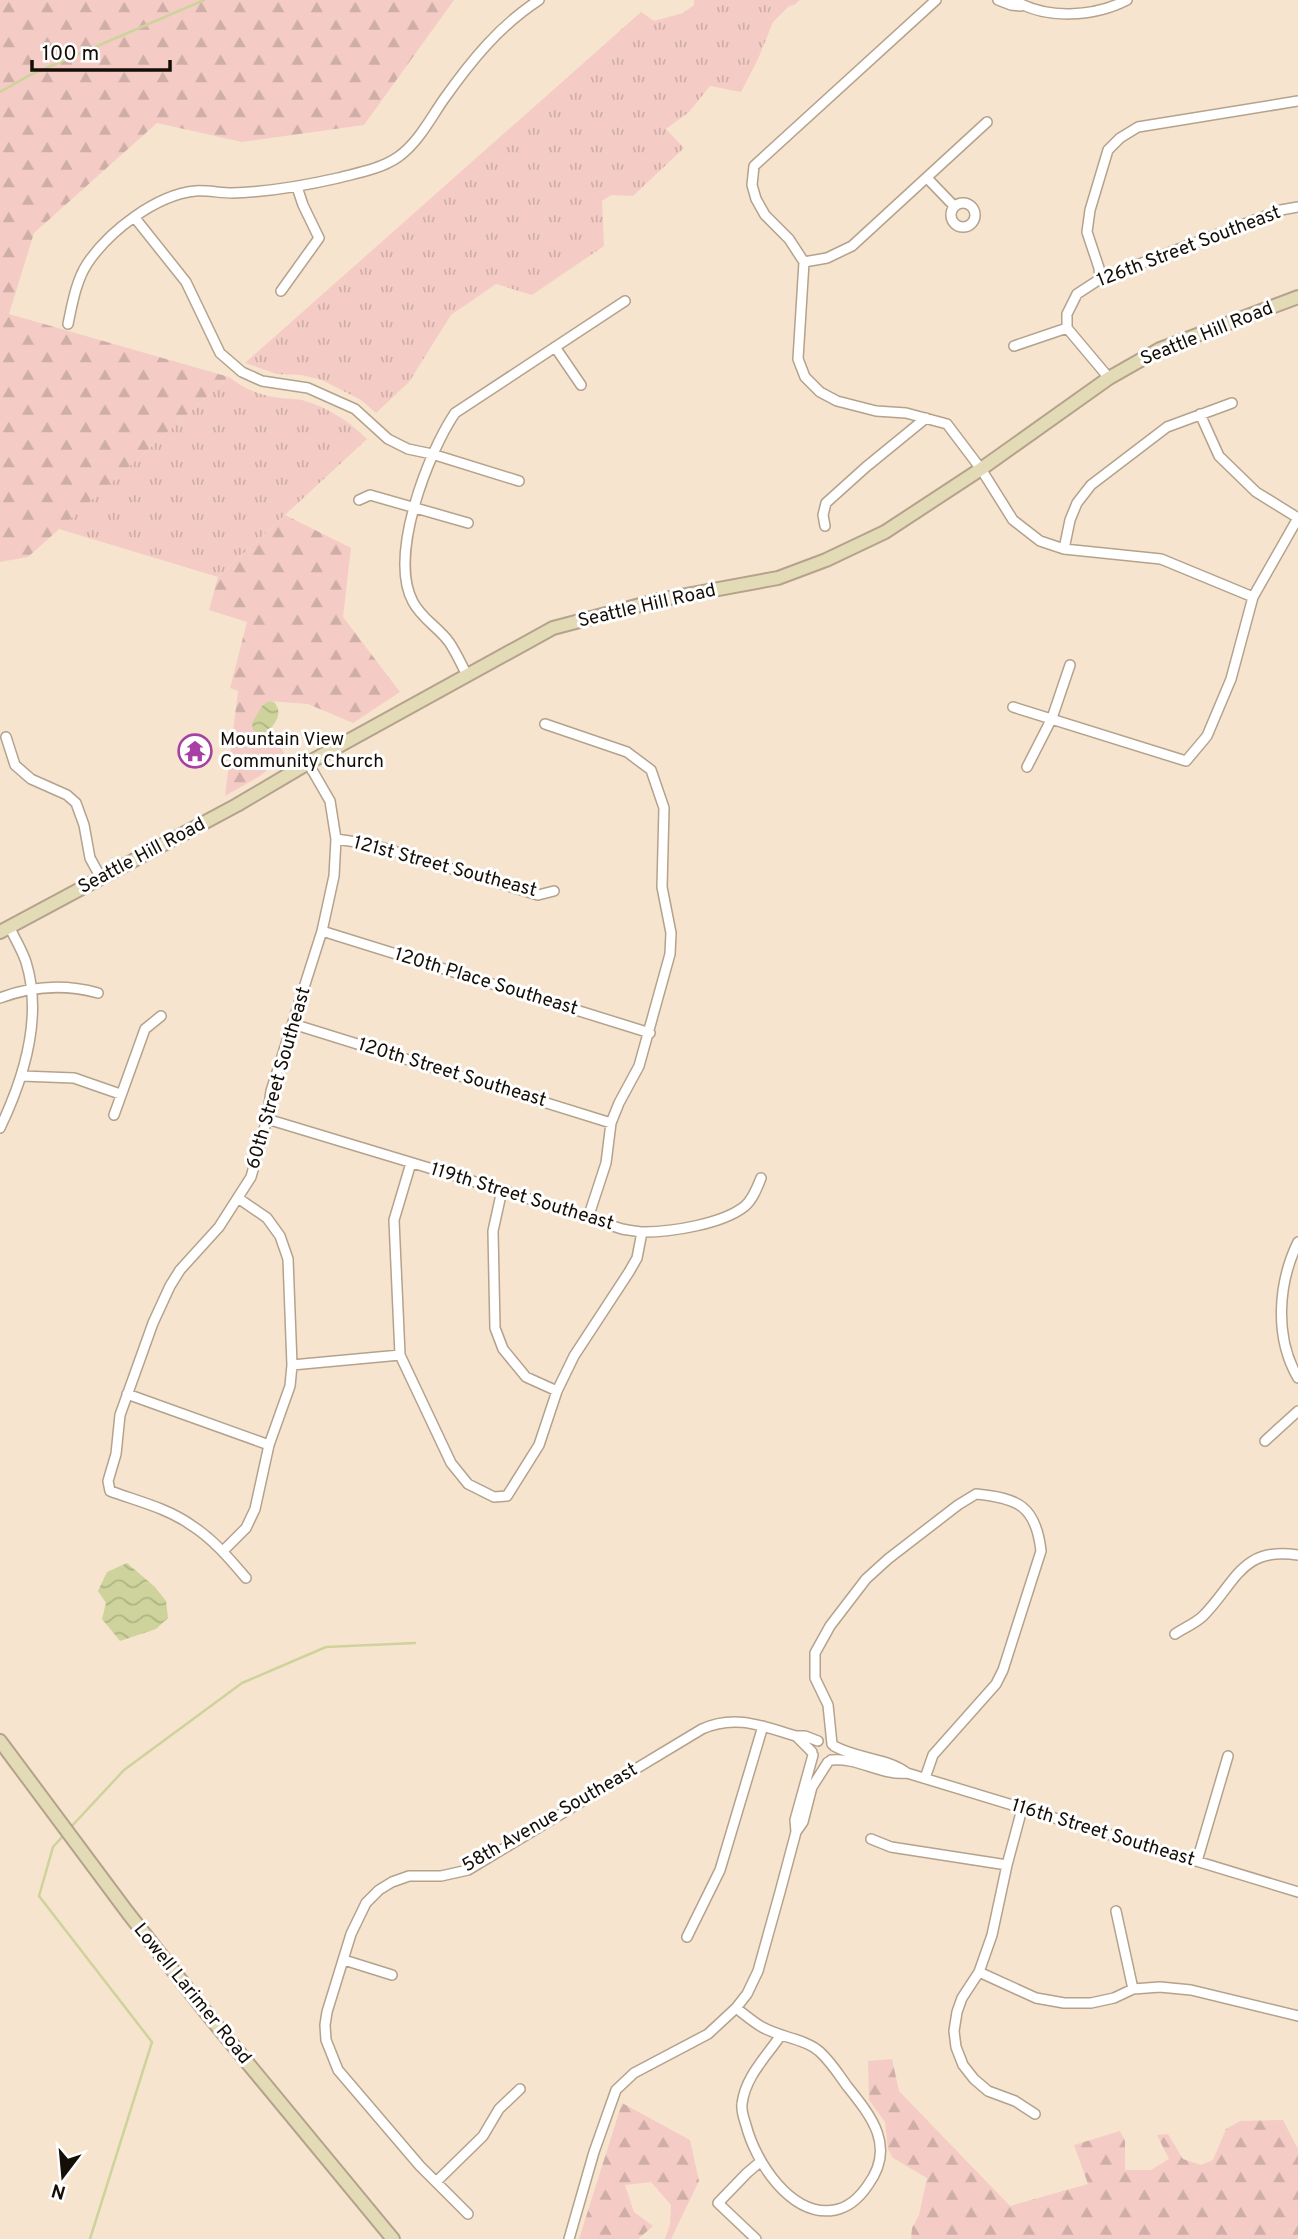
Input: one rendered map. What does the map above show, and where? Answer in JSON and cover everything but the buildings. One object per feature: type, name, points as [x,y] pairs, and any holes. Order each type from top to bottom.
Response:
[{"type":"main road","name":"Seattle Hill Road","points":[[5,930],[237,805],[308,762],[553,628],[659,600],[778,578],[826,560],[886,532],[981,469],[1109,378],[1160,349],[1298,297]]},
{"type":"main road","name":"Lowell Larimer Road","points":[[0,1741],[208,2015],[393,2239]]},
{"type":"street","points":[[68,324],[75,294],[87,265],[110,237],[148,207],[195,191],[233,193],[297,187],[367,171],[395,159],[412,145],[463,72],[495,34],[539,0]]},
{"type":"street","points":[[936,0],[754,166],[752,185],[756,199],[765,215],[789,239],[804,262],[798,359],[805,377],[820,392],[837,401],[876,411],[906,413],[947,424],[981,469],[1013,520],[1040,541],[1064,549],[1161,559],[1252,597]]},
{"type":"street","points":[[999,0],[1023,6]]},
{"type":"street","points":[[1014,0],[1032,10],[1061,13],[1086,13],[1127,0]]},
{"type":"street","points":[[1100,279],[1095,253],[1087,232],[1090,211],[1108,150],[1120,138],[1139,127],[1298,102]]},
{"type":"street","points":[[804,262],[827,258],[852,246],[987,122]]},
{"type":"street","points":[[928,178],[954,206]]},
{"type":"street","points":[[281,291],[319,238],[297,187]]},
{"type":"street","name":"126th Street Southeast","points":[[1067,328],[1067,314],[1077,294],[1100,279],[1281,210],[1298,207]]},
{"type":"street","points":[[135,218],[186,282],[220,353],[242,372],[262,381],[309,388],[328,396],[355,409],[388,439],[408,449],[519,481]]},
{"type":"street","points":[[467,675],[447,640],[427,622],[412,601],[405,577],[405,545],[432,454],[455,413],[625,301]]},
{"type":"street","points":[[1014,346],[1067,328],[1109,378]]},
{"type":"street","points":[[555,347],[581,385]]},
{"type":"street","points":[[1064,549],[1070,520],[1077,503],[1091,485],[1167,427],[1232,403]]},
{"type":"street","points":[[1013,706],[1186,761],[1207,736],[1231,679],[1252,597],[1298,518],[1256,492],[1219,456],[1199,414]]},
{"type":"street","points":[[825,526],[823,514],[826,503],[926,418]]},
{"type":"street","points":[[359,499],[370,495],[468,523]]},
{"type":"street","points":[[1027,767],[1052,718],[1069,665]]},
{"type":"street","points":[[545,724],[627,752],[651,770],[664,808],[662,887],[671,933],[670,954],[639,1066],[611,1123],[606,1163],[588,1218]]},
{"type":"street","points":[[6,737],[15,765],[31,779],[67,795],[76,803],[85,825],[90,858],[102,878]]},
{"type":"street","name":"60th Street Southeast","points":[[223,1551],[178,1517],[110,1491],[108,1481],[116,1454],[120,1415],[153,1322],[180,1270],[219,1227],[251,1177],[267,1119],[271,1091],[322,931],[334,876],[336,839],[330,801],[308,762]]},
{"type":"street","name":"121st Street Southeast","points":[[336,839],[370,844],[538,895],[554,891]]},
{"type":"street","points":[[0,1128],[22,1076],[32,1025],[32,989],[26,961],[5,930]]},
{"type":"street","name":"120th Place Southeast","points":[[322,931],[649,1033]]},
{"type":"street","points":[[0,998],[32,989],[58,986],[98,993]]},
{"type":"street","points":[[114,1115],[145,1029],[161,1016]]},
{"type":"street","name":"120th Street Southeast","points":[[293,1024],[611,1123]]},
{"type":"street","points":[[22,1076],[74,1078],[120,1094]]},
{"type":"street","name":"119th Street Southeast","points":[[267,1119],[622,1229],[642,1232],[690,1227],[728,1217],[746,1206],[756,1192],[761,1178]]},
{"type":"street","points":[[411,1163],[394,1220],[400,1355],[451,1463],[468,1483],[494,1497],[506,1496],[539,1445],[557,1391],[574,1356],[637,1258],[642,1232]]},
{"type":"street","points":[[502,1190],[493,1231],[495,1328],[503,1349],[526,1377],[557,1391]]},
{"type":"street","points":[[239,1198],[267,1218],[280,1236],[288,1259],[292,1365],[290,1386],[269,1445],[255,1509],[246,1528],[223,1551],[246,1578]]},
{"type":"street","points":[[1298,1242],[1288,1273],[1281,1310],[1283,1337],[1289,1360],[1298,1378]]},
{"type":"street","points":[[292,1365],[400,1355]]},
{"type":"street","points":[[127,1394],[269,1445]]},
{"type":"street","points":[[1265,1441],[1298,1411]]},
{"type":"street","points":[[569,2239],[594,2152],[616,2090],[634,2073],[708,2034],[736,2008],[747,1994],[758,1971],[796,1832],[803,1822],[812,1787],[835,1754],[828,1723],[828,1705],[816,1678],[815,1653],[830,1626],[866,1579],[923,1531],[976,1494],[998,1496],[1016,1503],[1031,1515],[1039,1531],[1041,1551],[1003,1670],[996,1684],[933,1755],[925,1778]]},
{"type":"street","points":[[1175,1634],[1202,1617],[1245,1566],[1263,1555],[1298,1555]]},
{"type":"street","name":"58th Avenue Southeast","points":[[468,2214],[419,2166],[338,2070],[332,2056],[325,2025],[327,2012],[358,1917],[366,1903],[379,1890],[409,1876],[441,1876],[468,1870],[715,1723],[741,1721],[796,1736],[805,1735],[819,1741]]},
{"type":"street","points":[[796,1832],[795,1820],[813,1753],[828,1723]]},
{"type":"street","points":[[687,1937],[720,1870],[763,1726]]},
{"type":"street","name":"58th Avenue Southeast","points":[[796,1736],[813,1753]]},
{"type":"street","points":[[819,1741],[825,1740],[833,1745]]},
{"type":"street","name":"116th Street Southeast","points":[[833,1745],[846,1752],[899,1767],[907,1773],[1298,1892]]},
{"type":"street","points":[[813,1753],[817,1761],[830,1761]]},
{"type":"street","points":[[1197,1861],[1228,1756]]},
{"type":"street","name":"116th Street Southeast","points":[[830,1761],[841,1759],[898,1774],[907,1773]]},
{"type":"street","points":[[1022,1809],[992,1936],[979,1972],[962,1998],[954,2031],[956,2047],[963,2065],[974,2080],[988,2091],[1015,2101],[1035,2114]]},
{"type":"street","points":[[871,1839],[891,1847],[1007,1865]]},
{"type":"street","points":[[1116,1911],[1133,1989]]},
{"type":"street","points":[[343,1963],[392,1976]]},
{"type":"street","points":[[979,1972],[1036,1998],[1064,2003],[1091,2003],[1114,1998],[1133,1989],[1160,1987],[1191,1990],[1298,2016]]},
{"type":"street","points":[[736,2008],[762,2027],[819,2050],[877,2128],[882,2153],[876,2174],[849,2206],[834,2210],[816,2210],[798,2203],[760,2162],[749,2136],[741,2106],[748,2080],[781,2035]]},
{"type":"street","points":[[436,2182],[483,2136],[499,2109],[520,2089]]},
{"type":"street","points":[[756,2239],[718,2203],[760,2162]]},
{"type":"green space","points":[[0,0],[454,0],[364,125],[242,142],[157,123],[34,233],[9,314],[229,377],[28,557],[0,562]]},
{"type":"green space","points":[[694,0],[800,0],[789,6],[773,22],[741,92],[710,86],[689,112],[666,129],[684,148],[633,196],[611,195],[602,201],[604,246],[532,295],[496,284],[451,315],[409,382],[376,413],[361,400],[322,380],[301,375],[277,374],[245,363],[641,12],[654,21],[683,13],[694,5]]},
{"type":"green space","points":[[229,377],[262,394],[302,400],[329,411],[353,426],[367,439],[218,577],[59,529]]},
{"type":"green space","points":[[285,515],[351,548],[343,617],[400,692],[353,723],[308,704],[268,701],[264,735],[267,734],[285,755],[260,776],[225,796],[238,691],[230,688],[247,622],[209,610],[218,577]]},
{"type":"green space","points":[[892,2059],[899,2091],[1010,2206],[1088,2184],[1074,2145],[1120,2131],[1125,2141],[1125,2170],[1151,2170],[1169,2159],[1157,2135],[1168,2134],[1183,2159],[1201,2165],[1213,2160],[1226,2129],[1240,2121],[1283,2120],[1298,2149],[1298,2239],[911,2239],[927,2178],[893,2158],[888,2149],[885,2122],[869,2100],[868,2061]]},
{"type":"green space","points":[[622,2103],[690,2140],[699,2181],[671,2239],[665,2239],[670,2224],[671,2205],[651,2182],[625,2185],[634,2212],[653,2226],[638,2239],[579,2239]]},
{"type":"water","points":[[269,701],[277,706],[278,714],[273,726],[264,736],[253,730],[252,723],[262,706]]},
{"type":"water","points":[[127,1563],[155,1587],[166,1601],[168,1618],[156,1629],[120,1641],[102,1619],[106,1603],[98,1591],[107,1572]]},
{"type":"waterway","points":[[0,92],[30,75],[204,0]]},
{"type":"waterway","points":[[70,1828],[124,1770],[242,1683],[326,1647],[415,1643]]},
{"type":"waterway","points":[[63,1836],[53,1847],[39,1896],[152,2042],[90,2239]]},
{"type":"place","name":"Mountain View Community Church","points":[[195,751]]}]
